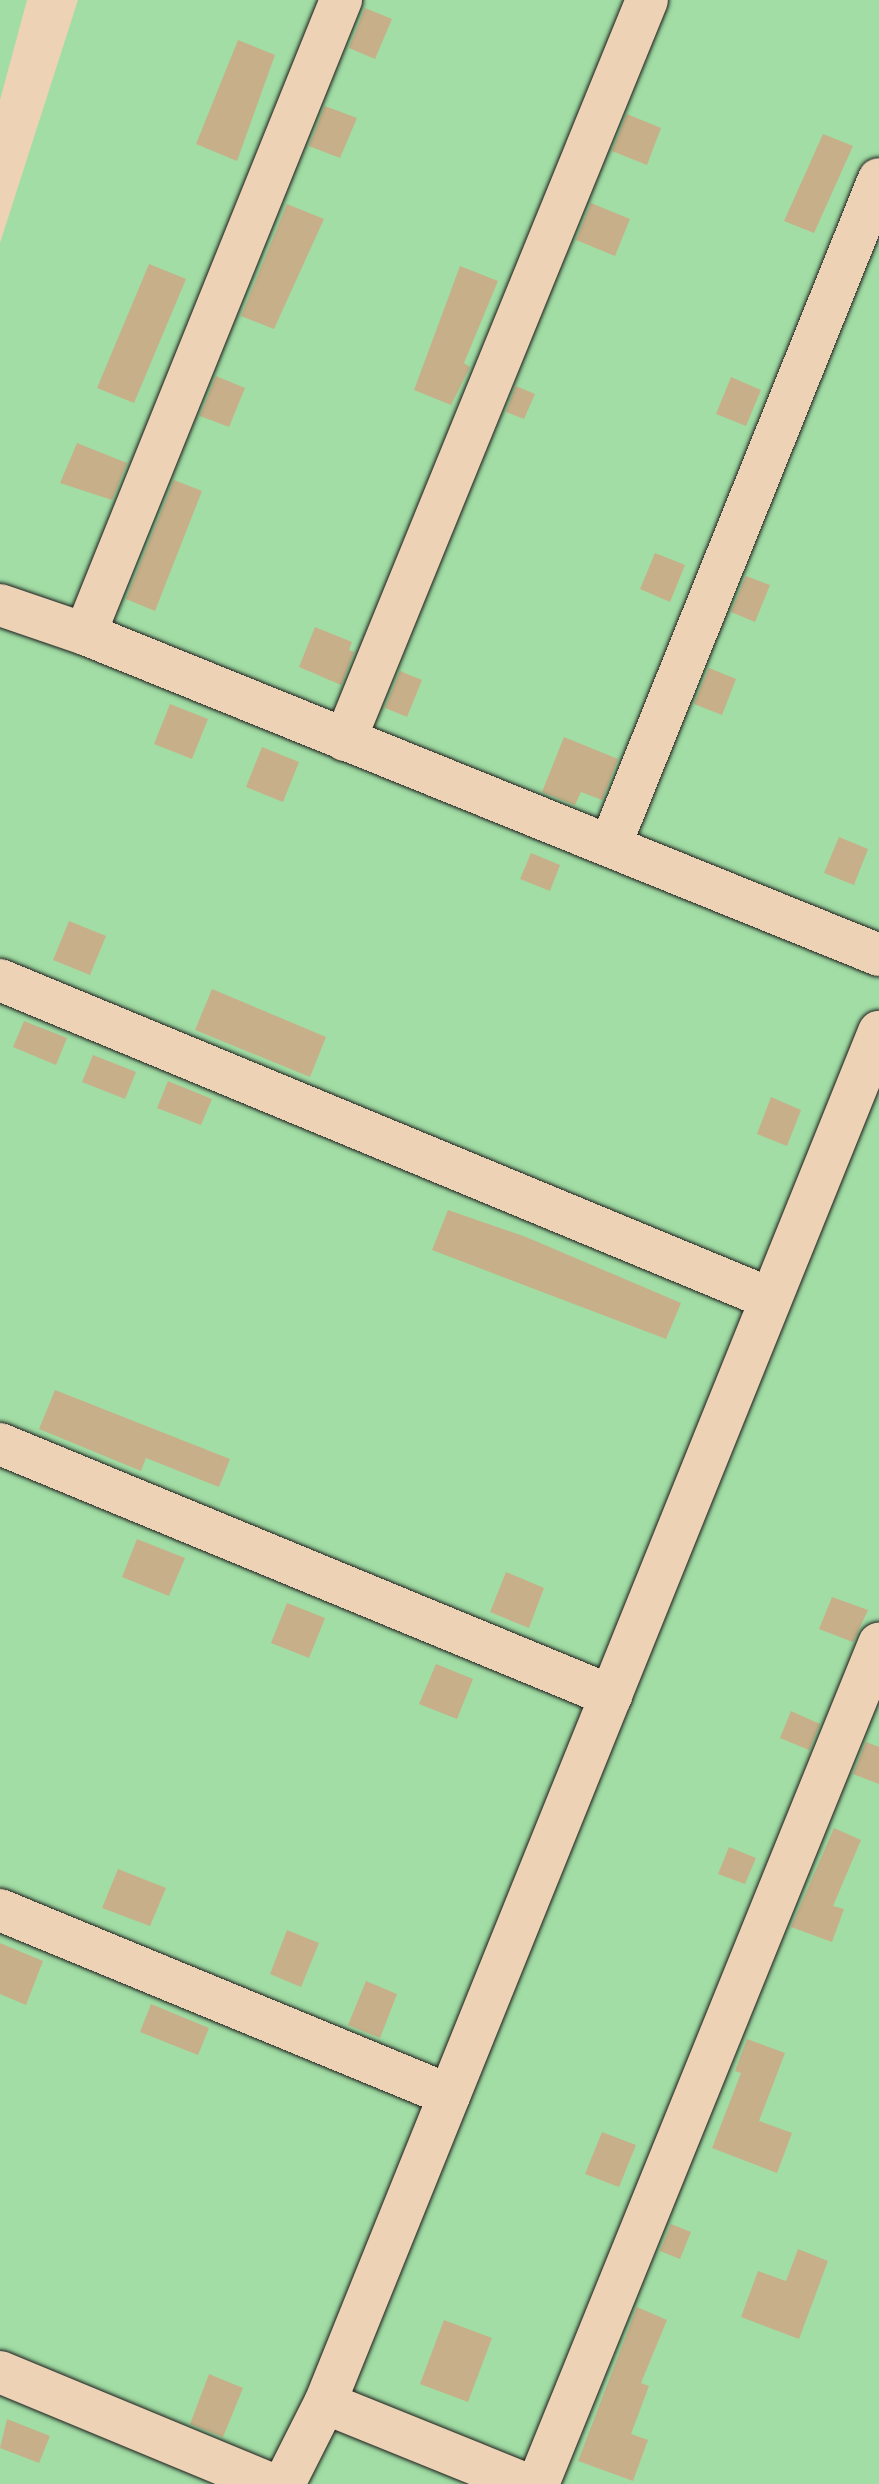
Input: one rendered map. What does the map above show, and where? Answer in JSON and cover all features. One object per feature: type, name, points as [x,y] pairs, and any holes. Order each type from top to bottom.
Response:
[{"type":"street","points":[[85,634],[341,0]]},
{"type":"street","points":[[345,740],[647,0]]},
{"type":"street","points":[[610,846],[879,179]]},
{"type":"street","points":[[0,605],[85,634],[879,955]]},
{"type":"street","points":[[0,980],[771,1299]]},
{"type":"street","points":[[284,2484],[325,2402],[879,1032]]},
{"type":"street","points":[[0,1444],[610,1696]]},
{"type":"street","points":[[538,2484],[879,1644]]},
{"type":"street","points":[[0,1910],[449,2095]]},
{"type":"street","points":[[0,2372],[270,2484]]},
{"type":"street","points":[[325,2402],[525,2484]]},
{"type":"green space","points":[[0,0],[27,0],[0,100]]},
{"type":"green space","points":[[78,0],[879,0],[879,2484],[0,2484],[0,243]]},
{"type":"building","points":[[365,8],[392,19],[375,59],[349,48]]},
{"type":"building","points":[[238,40],[275,55],[237,161],[196,144]]},
{"type":"building","points":[[325,106],[357,118],[340,158],[309,146]]},
{"type":"building","points":[[627,114],[661,128],[647,165],[612,151]]},
{"type":"building","points":[[823,134],[853,146],[814,233],[784,221]]},
{"type":"building","points":[[591,203],[630,219],[615,256],[576,240]]},
{"type":"building","points":[[287,204],[324,219],[274,329],[241,316]]},
{"type":"building","points":[[149,264],[186,279],[134,403],[97,388]]},
{"type":"building","points":[[460,266],[498,281],[464,363],[470,367],[451,405],[414,390]]},
{"type":"building","points":[[216,376],[245,388],[229,427],[200,416]]},
{"type":"building","points":[[731,377],[761,390],[746,426],[716,414]]},
{"type":"building","points":[[516,386],[535,394],[524,419],[506,412]]},
{"type":"building","points":[[77,443],[127,463],[112,500],[60,483]]},
{"type":"building","points":[[174,480],[202,491],[155,611],[126,599]]},
{"type":"building","points":[[655,553],[685,565],[670,602],[640,589]]},
{"type":"building","points":[[746,576],[770,585],[755,622],[731,612]]},
{"type":"building","points":[[315,627],[352,642],[349,650],[354,652],[341,685],[299,667]]},
{"type":"building","points":[[709,668],[736,679],[722,715],[694,704]]},
{"type":"building","points":[[400,671],[422,680],[407,717],[385,708]]},
{"type":"building","points":[[170,704],[208,719],[192,759],[154,744]]},
{"type":"building","points":[[564,737],[618,759],[602,800],[581,792],[575,805],[542,792]]},
{"type":"building","points":[[262,747],[299,762],[283,802],[246,787]]},
{"type":"building","points":[[839,837],[868,849],[854,885],[824,873]]},
{"type":"building","points":[[531,853],[560,865],[550,891],[520,879]]},
{"type":"building","points":[[69,921],[106,936],[90,975],[53,960]]},
{"type":"building","points":[[212,989],[326,1037],[310,1077],[195,1030]]},
{"type":"building","points":[[24,1021],[67,1038],[56,1065],[13,1047]]},
{"type":"building","points":[[93,1055],[136,1072],[125,1099],[82,1082]]},
{"type":"building","points":[[168,1081],[212,1099],[201,1125],[157,1108]]},
{"type":"building","points":[[771,1097],[801,1110],[787,1146],[757,1134]]},
{"type":"building","points":[[448,1210],[526,1237],[681,1303],[666,1339],[432,1250]]},
{"type":"building","points":[[55,1390],[230,1459],[219,1487],[146,1458],[141,1471],[39,1429]]},
{"type":"building","points":[[137,1539],[185,1558],[169,1596],[122,1577]]},
{"type":"building","points":[[506,1572],[544,1588],[529,1628],[490,1612]]},
{"type":"building","points":[[832,1597],[868,1610],[853,1642],[819,1629]]},
{"type":"building","points":[[287,1603],[325,1618],[309,1658],[271,1643]]},
{"type":"building","points":[[436,1664],[473,1679],[457,1719],[419,1704]]},
{"type":"building","points":[[791,1711],[820,1724],[809,1750],[780,1738]]},
{"type":"building","points":[[866,1742],[879,1747],[879,1784],[853,1774]]},
{"type":"building","points":[[834,1828],[861,1840],[833,1906],[844,1909],[832,1942],[791,1927]]},
{"type":"building","points":[[729,1847],[756,1858],[745,1884],[718,1874]]},
{"type":"building","points":[[118,1869],[166,1888],[150,1926],[102,1908]]},
{"type":"building","points":[[287,1930],[319,1943],[301,1987],[270,1974]]},
{"type":"building","points":[[0,1943],[43,1961],[26,2005],[0,1994]]},
{"type":"building","points":[[366,1981],[397,1994],[380,2038],[348,2025]]},
{"type":"building","points":[[151,2004],[209,2028],[198,2055],[140,2032]]},
{"type":"building","points":[[747,2039],[785,2053],[759,2121],[792,2133],[777,2173],[712,2148],[741,2073],[735,2071]]},
{"type":"building","points":[[602,2132],[636,2145],[619,2187],[585,2174]]},
{"type":"building","points":[[671,2224],[691,2232],[680,2259],[660,2251]]},
{"type":"building","points":[[798,2249],[828,2261],[799,2339],[741,2317],[758,2271],[786,2281]]},
{"type":"building","points":[[637,2307],[667,2320],[641,2383],[649,2386],[631,2434],[648,2440],[633,2481],[578,2461]]},
{"type":"building","points":[[444,2320],[492,2338],[468,2402],[420,2384]]},
{"type":"building","points":[[209,2374],[243,2388],[223,2437],[190,2424]]},
{"type":"building","points":[[7,2419],[50,2436],[39,2463],[0,2448]]}]
